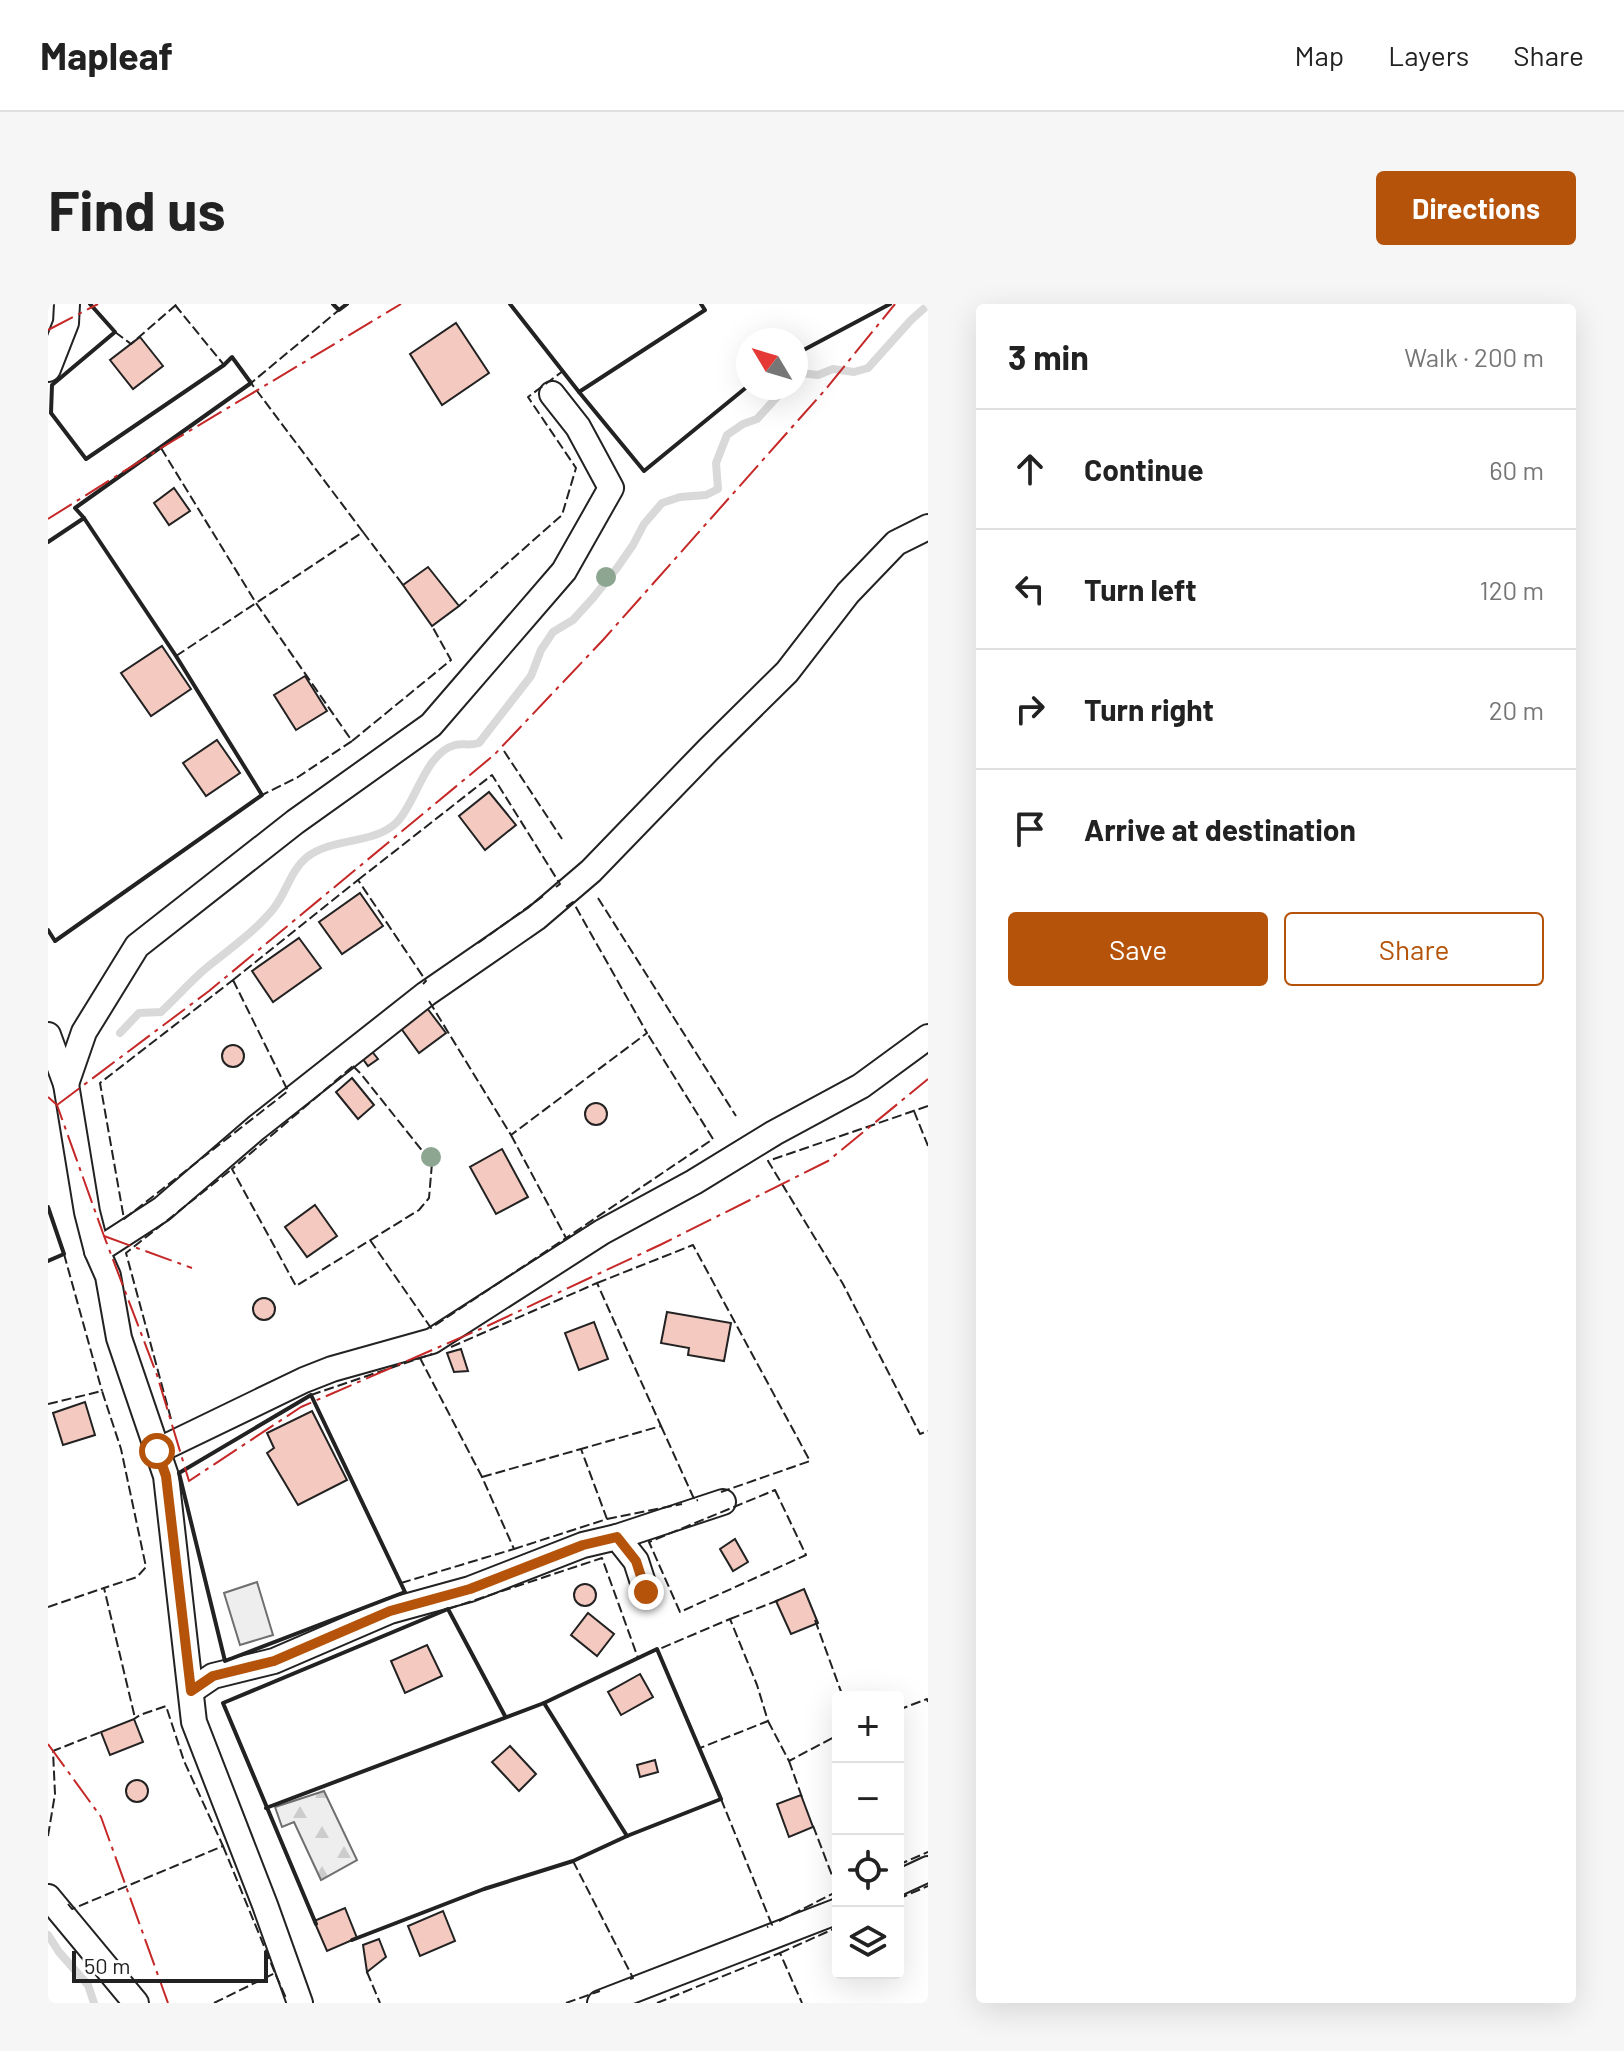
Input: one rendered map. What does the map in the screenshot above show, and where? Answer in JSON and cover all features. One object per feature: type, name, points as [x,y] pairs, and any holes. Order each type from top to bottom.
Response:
[{"type":"street","points":[[48,369],[66,323],[67,304]]},
{"type":"street","points":[[66,1084],[84,1032],[137,946],[295,822],[431,725],[564,571],[611,488],[578,427],[552,394]]},
{"type":"street","points":[[97,1251],[162,1209],[256,1128],[426,994],[536,918],[591,871],[787,672],[848,593],[896,543],[928,527]]},
{"type":"street","points":[[48,1035],[66,1084],[87,1212],[97,1251],[108,1276],[119,1338],[166,1476],[194,1722],[300,2003]]},
{"type":"street","points":[[157,1451],[318,1374],[432,1341],[602,1232],[861,1086],[928,1037]]},
{"type":"street","points":[[191,1691],[213,1676],[274,1661],[390,1611],[470,1589],[583,1545],[723,1502]]},
{"type":"street","points":[[617,1537],[636,1561],[646,1592]]},
{"type":"street","points":[[904,1880],[928,1869]]},
{"type":"street","points":[[48,1897],[136,2003]]},
{"type":"street","points":[[600,2003],[832,1913]]},
{"type":"green space","points":[[257,1582],[273,1635],[240,1645],[224,1593]]},
{"type":"green space","points":[[324,1791],[357,1860],[321,1880],[294,1822],[282,1827],[275,1807]]},
{"type":"building","points":[[456,323],[489,373],[442,405],[410,354]]},
{"type":"building","points":[[140,337],[163,366],[133,389],[110,360]]},
{"type":"building","points":[[174,488],[190,511],[169,525],[154,503]]},
{"type":"building","points":[[428,567],[459,606],[432,626],[403,585]]},
{"type":"building","points":[[162,646],[191,689],[151,716],[121,673]]},
{"type":"building","points":[[305,676],[327,711],[296,730],[274,695]]},
{"type":"building","points":[[217,740],[240,773],[206,796],[183,763]]},
{"type":"building","points":[[489,792],[516,825],[485,850],[459,816]]},
{"type":"building","points":[[360,893],[383,926],[342,954],[319,922]]},
{"type":"building","points":[[299,938],[321,968],[273,1002],[252,971]]},
{"type":"building","points":[[427,1008],[446,1033],[419,1053],[400,1027]]},
{"type":"building","points":[[233,1045],[241,1048],[244,1056],[241,1064],[233,1067],[225,1064],[222,1056],[225,1048]]},
{"type":"building","points":[[370,1049],[378,1059],[368,1066],[360,1055]]},
{"type":"building","points":[[352,1078],[374,1105],[358,1119],[336,1092]]},
{"type":"building","points":[[596,1103],[604,1106],[607,1114],[604,1122],[596,1125],[588,1122],[585,1114],[588,1106]]},
{"type":"building","points":[[502,1149],[528,1197],[496,1214],[470,1167]]},
{"type":"building","points":[[315,1205],[337,1236],[307,1257],[285,1227]]},
{"type":"building","points":[[264,1298],[272,1301],[275,1309],[272,1317],[264,1320],[256,1317],[253,1309],[256,1301]]},
{"type":"building","points":[[667,1312],[731,1323],[724,1361],[688,1355],[689,1348],[661,1343]]},
{"type":"building","points":[[594,1322],[608,1359],[579,1370],[565,1333]]},
{"type":"building","points":[[461,1349],[468,1371],[454,1372],[447,1353]]},
{"type":"building","points":[[85,1402],[95,1435],[63,1445],[53,1413]]},
{"type":"building","points":[[312,1411],[347,1480],[298,1505],[267,1453],[274,1448],[267,1433]]},
{"type":"building","points":[[735,1539],[748,1562],[733,1571],[720,1549]]},
{"type":"building","points":[[585,1584],[593,1587],[596,1595],[593,1603],[585,1606],[577,1603],[574,1595],[577,1587]]},
{"type":"building","points":[[804,1589],[818,1623],[791,1634],[776,1601]]},
{"type":"building","points":[[588,1613],[614,1634],[597,1656],[571,1635]]},
{"type":"building","points":[[427,1645],[442,1676],[405,1693],[391,1661]]},
{"type":"building","points":[[640,1674],[653,1697],[621,1715],[608,1692]]},
{"type":"building","points":[[134,1719],[143,1742],[110,1755],[101,1732]]},
{"type":"building","points":[[510,1746],[536,1774],[519,1791],[492,1762]]},
{"type":"building","points":[[655,1760],[658,1772],[640,1777],[637,1765]]},
{"type":"building","points":[[137,1780],[145,1783],[148,1791],[145,1799],[137,1802],[129,1799],[126,1791],[129,1783]]},
{"type":"building","points":[[801,1795],[813,1827],[789,1837],[777,1804]]},
{"type":"building","points":[[345,1908],[357,1938],[327,1951],[314,1921]]},
{"type":"building","points":[[443,1911],[455,1941],[420,1956],[408,1926]]},
{"type":"building","points":[[379,1939],[386,1957],[367,1972],[363,1945]]},
{"type":"waterway","points":[[808,374],[818,375],[833,369],[854,372],[868,368],[928,305]]},
{"type":"waterway","points":[[120,1033],[139,1013],[161,1012],[205,969],[259,924],[274,908],[297,868],[307,857],[329,846],[388,829],[404,814],[436,758],[455,745],[479,743],[531,676],[541,650],[553,632],[573,620],[593,598],[662,503],[680,497],[706,495],[718,489],[716,463],[727,435],[757,419],[774,400]]},
{"type":"waterway","points":[[48,1935],[88,1985],[94,2003]]},
{"type":"fence","points":[[115,332],[131,344],[177,304]]},
{"type":"fence","points":[[175,305],[224,365]]},
{"type":"fence","points":[[176,656],[363,532],[251,383],[339,310]]},
{"type":"fence","points":[[459,606],[562,515],[576,468],[528,397],[563,371]]},
{"type":"fence","points":[[161,448],[256,603],[352,741],[298,777],[262,795]]},
{"type":"fence","points":[[363,532],[403,585]]},
{"type":"fence","points":[[352,741],[451,660],[432,626]]},
{"type":"fence","points":[[504,751],[562,839]]},
{"type":"fence","points":[[358,880],[492,775],[560,884],[556,887]]},
{"type":"fence","points":[[233,980],[358,880],[426,981],[423,984]]},
{"type":"fence","points":[[478,943],[546,894]]},
{"type":"fence","points":[[598,898],[736,1116]]},
{"type":"fence","points":[[429,1001],[511,1135],[647,1033],[573,902],[566,907]]},
{"type":"fence","points":[[233,980],[288,1091],[124,1219],[100,1083],[233,980]]},
{"type":"fence","points":[[511,1135],[566,1238],[713,1139],[647,1033]]},
{"type":"fence","points":[[353,1066],[432,1163],[429,1198],[419,1210],[296,1286],[232,1169],[353,1066]]},
{"type":"fence","points":[[928,1106],[768,1161],[843,1284],[920,1434],[928,1431]]},
{"type":"fence","points":[[914,1111],[928,1146]]},
{"type":"fence","points":[[171,1419],[126,1253],[232,1169]]},
{"type":"fence","points":[[370,1240],[431,1328],[566,1238]]},
{"type":"fence","points":[[597,1283],[693,1245],[810,1461],[721,1492]]},
{"type":"fence","points":[[64,1254],[102,1391]]},
{"type":"fence","points":[[451,1347],[597,1283],[661,1426],[581,1449]]},
{"type":"fence","points":[[311,1395],[432,1354]]},
{"type":"fence","points":[[401,1583],[514,1549],[482,1477],[420,1358]]},
{"type":"fence","points":[[48,1404],[102,1391],[121,1449],[146,1567],[137,1577],[104,1588],[135,1718]]},
{"type":"fence","points":[[661,1426],[695,1501],[698,1500]]},
{"type":"fence","points":[[482,1477],[581,1449],[607,1519],[514,1549]]},
{"type":"fence","points":[[775,1490],[806,1555],[680,1612],[649,1542],[775,1490]]},
{"type":"fence","points":[[607,1519],[682,1504]]},
{"type":"fence","points":[[448,1609],[602,1558],[638,1658],[730,1619],[768,1721],[700,1748]]},
{"type":"fence","points":[[48,1607],[104,1588]]},
{"type":"fence","points":[[730,1619],[779,1600]]},
{"type":"fence","points":[[815,1620],[841,1691]]},
{"type":"fence","points":[[904,1708],[927,1699],[928,1702]]},
{"type":"fence","points":[[68,1904],[72,1909],[223,1846],[184,1761],[166,1706],[134,1719]]},
{"type":"fence","points":[[768,1721],[789,1761],[832,1738]]},
{"type":"fence","points":[[48,1836],[55,1794],[53,1751],[101,1732]]},
{"type":"fence","points":[[789,1761],[803,1800]]},
{"type":"fence","points":[[721,1799],[772,1925],[767,1927]]},
{"type":"fence","points":[[779,1921],[838,1891],[812,1823]]},
{"type":"fence","points":[[223,1846],[275,1973]]},
{"type":"fence","points":[[904,1862],[928,1852]]},
{"type":"fence","points":[[573,1861],[633,1978],[630,1979]]},
{"type":"fence","points":[[904,1896],[928,1886]]},
{"type":"fence","points":[[780,1953],[832,1930]]},
{"type":"fence","points":[[657,2003],[780,1953],[802,2003]]},
{"type":"fence","points":[[367,1972],[380,2003]]},
{"type":"fence","points":[[214,2003],[275,1973],[286,1998]]},
{"type":"fence","points":[[566,2003],[600,1991]]},
{"type":"wall","points":[[84,518],[75,508],[251,383],[232,357],[86,459],[51,413],[52,385],[115,332],[90,304]]},
{"type":"wall","points":[[333,304],[339,310],[347,304]]},
{"type":"wall","points":[[510,304],[579,392],[705,310],[701,304]]},
{"type":"wall","points":[[808,348],[890,304]]},
{"type":"wall","points":[[579,392],[644,471],[736,396]]},
{"type":"wall","points":[[48,542],[84,518],[176,656],[262,795],[55,941],[48,930]]},
{"type":"wall","points":[[48,1207],[64,1254],[48,1261]]},
{"type":"wall","points":[[311,1395],[405,1592],[225,1661],[179,1473],[311,1395]]},
{"type":"wall","points":[[316,1924],[223,1703],[448,1609],[505,1716]]},
{"type":"wall","points":[[266,1808],[544,1703],[657,1649],[721,1799],[573,1861],[484,1889],[352,1940]]},
{"type":"wall","points":[[544,1703],[627,1836]]},
{"type":"power","points":[[48,330],[98,304]]},
{"type":"power","points":[[48,519],[401,304]]},
{"type":"power","points":[[57,1105],[209,991],[494,755],[603,640],[825,390],[895,304]]},
{"type":"power","points":[[48,1097],[57,1105],[157,1375],[189,1481],[301,1407],[485,1327],[828,1161],[928,1079]]},
{"type":"power","points":[[104,1236],[192,1268]]},
{"type":"power","points":[[48,1744],[101,1817],[168,2003]]},
{"type":"route","points":[[157,1451],[166,1476],[191,1691],[213,1676],[274,1661],[390,1611],[470,1589],[583,1545],[617,1537],[636,1561],[646,1592]]}]
